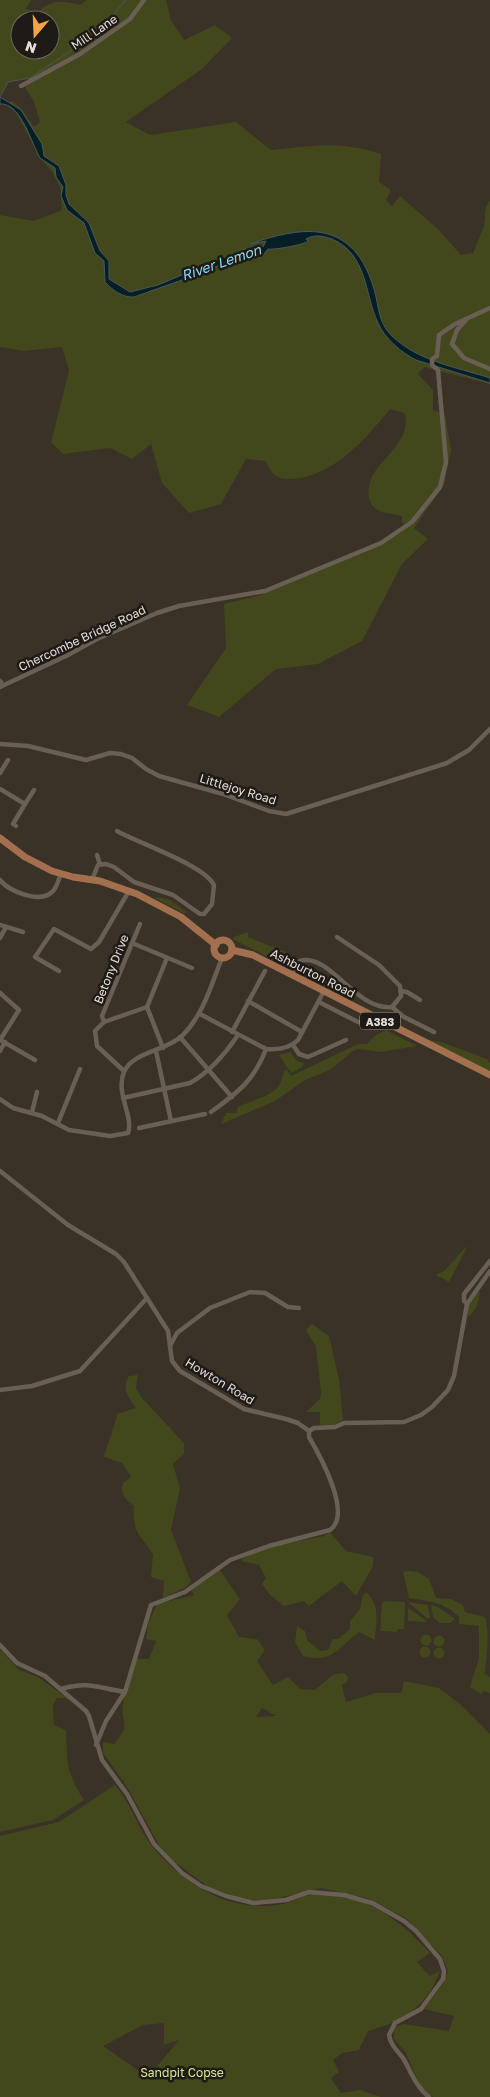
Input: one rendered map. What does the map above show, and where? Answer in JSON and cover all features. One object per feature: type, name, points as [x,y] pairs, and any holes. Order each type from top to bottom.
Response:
[{"type":"main road","name":"Ashburton Road","points":[[0,838],[35,863],[61,874],[92,880],[129,891],[182,917],[216,945]]},
{"type":"main road","name":"Ashburton Road","points":[[222,958],[215,952],[216,945],[221,940],[231,944],[232,950],[253,955],[292,974],[490,1076]]},
{"type":"main road","points":[[222,958],[230,955],[232,950]]},
{"type":"street","name":"Mill Lane","points":[[21,86],[80,54],[130,19],[144,0]]},
{"type":"street","points":[[490,308],[469,318],[457,330],[452,344],[464,358],[490,369]]},
{"type":"street","name":"Chercombe Bridge Road","points":[[0,683],[66,656],[97,639],[157,613],[179,606],[265,591],[381,542],[412,522],[440,487],[446,462],[438,370],[432,365],[432,359],[437,356],[439,335],[455,324],[469,318]]},
{"type":"street","name":"Littlejoy Road","points":[[0,744],[28,746],[86,760],[110,753],[121,754],[132,758],[159,776],[223,794],[268,811],[286,814],[447,763],[469,750],[490,729]]},
{"type":"street","points":[[0,773],[8,760]]},
{"type":"street","points":[[0,789],[24,804]]},
{"type":"street","points":[[16,826],[13,824],[34,790]]},
{"type":"street","points":[[100,864],[114,867],[134,882],[180,899],[200,914],[204,914],[212,904],[214,885],[206,877],[169,853],[140,843],[117,831]]},
{"type":"street","points":[[97,855],[100,864]]},
{"type":"street","points":[[92,880],[95,868],[100,864]]},
{"type":"street","points":[[0,880],[5,886],[13,890],[38,897],[45,896],[54,890],[61,874]]},
{"type":"street","points":[[59,971],[36,957],[54,929],[91,949],[95,947],[129,891]]},
{"type":"street","name":"Betony Drive","points":[[124,1072],[101,1050],[95,1041],[95,1031],[104,1022],[102,1016],[140,924]]},
{"type":"street","points":[[0,925],[23,932]]},
{"type":"street","points":[[0,938],[6,927]]},
{"type":"street","points":[[337,937],[379,965],[400,986],[399,1000],[392,1007]]},
{"type":"street","points":[[132,943],[192,968]]},
{"type":"street","points":[[163,1048],[147,1007],[168,958]]},
{"type":"street","points":[[0,1099],[13,1108],[32,1112],[70,1130],[110,1136],[128,1133],[121,1088],[124,1072],[134,1060],[156,1052],[180,1037],[200,1014],[222,958]]},
{"type":"street","points":[[292,974],[300,962],[304,960],[324,967],[376,1007],[392,1007],[404,1017],[434,1032]]},
{"type":"street","points":[[232,1032],[265,970]]},
{"type":"street","points":[[200,1014],[266,1049],[293,1045],[324,991]]},
{"type":"street","points":[[401,991],[407,992],[420,1000]]},
{"type":"street","points":[[0,993],[19,1010],[2,1040],[0,1051]]},
{"type":"street","points":[[248,1001],[302,1032]]},
{"type":"street","points":[[319,1002],[358,1022]]},
{"type":"street","points":[[104,1022],[147,1007]]},
{"type":"street","points":[[123,1098],[190,1083],[208,1070],[227,1052],[238,1035]]},
{"type":"street","points":[[180,1037],[232,1097]]},
{"type":"street","points":[[2,1040],[35,1060]]},
{"type":"street","points":[[293,1045],[299,1054],[308,1057],[346,1040]]},
{"type":"street","points":[[211,1112],[232,1097],[255,1074],[266,1049]]},
{"type":"street","points":[[156,1052],[170,1121]]},
{"type":"street","points":[[58,1123],[80,1069]]},
{"type":"street","points":[[32,1112],[37,1092]]},
{"type":"street","points":[[138,1128],[205,1114]]},
{"type":"street","name":"Howton Road","points":[[0,1171],[68,1225],[116,1254],[130,1270],[168,1331],[172,1361],[180,1371],[244,1409],[298,1423],[309,1431]]},
{"type":"street","points":[[467,1304],[464,1302],[464,1294],[490,1261]]},
{"type":"street","points":[[96,1745],[106,1721],[125,1692],[143,1635],[145,1619],[149,1608],[154,1602],[185,1592],[230,1560],[269,1546],[324,1534],[334,1528],[336,1509],[332,1479],[310,1437],[309,1431],[314,1428],[335,1427],[344,1423],[404,1422],[421,1415],[432,1407],[448,1390],[454,1376],[467,1304],[490,1271]]},
{"type":"street","points":[[170,1346],[177,1333],[210,1308],[250,1292],[258,1290],[288,1307],[299,1308]]},
{"type":"street","points":[[0,1390],[32,1386],[80,1371],[147,1298]]},
{"type":"street","points":[[168,1331],[174,1334],[177,1333]]},
{"type":"street","points":[[0,1645],[17,1663],[39,1673],[61,1689],[77,1702],[89,1716],[96,1745],[102,1760],[127,1794],[154,1844],[182,1873],[201,1886],[226,1896],[253,1903],[286,1900],[309,1892],[326,1892],[353,1897],[372,1903],[404,1921],[416,1931],[440,1959],[444,1971],[443,1979],[421,2009],[395,2023],[389,2035],[392,2046],[402,2056],[413,2079],[429,2097]]},
{"type":"street","points":[[61,1689],[95,1684],[105,1689],[125,1692]]},
{"type":"green space","points":[[0,0],[31,0],[26,9],[30,10],[10,10],[10,60],[60,60],[60,10],[40,10],[48,5],[66,2],[80,5],[87,0],[166,0],[171,20],[184,40],[215,25],[232,38],[202,69],[126,122],[150,135],[236,122],[271,150],[326,145],[352,147],[381,154],[379,182],[391,190],[386,200],[392,206],[400,196],[439,230],[461,255],[473,253],[484,226],[486,207],[490,200],[490,384],[424,367],[418,374],[433,390],[433,410],[445,415],[451,450],[444,485],[414,528],[428,539],[402,564],[362,641],[318,664],[276,669],[219,717],[187,705],[226,648],[224,604],[261,595],[382,543],[407,525],[402,522],[402,516],[384,513],[372,506],[369,496],[371,478],[405,430],[406,421],[404,413],[390,409],[359,444],[347,454],[334,464],[307,477],[280,478],[273,473],[265,461],[246,459],[221,504],[189,513],[162,483],[151,444],[132,459],[110,448],[63,454],[51,442],[69,370],[62,347],[24,351],[0,347],[0,215],[34,221],[62,210],[60,187],[51,170],[36,154],[36,150],[16,113],[5,104],[0,104],[5,103],[3,99],[10,103],[11,100],[21,108],[34,127],[40,122],[34,102],[25,87],[29,78],[8,82],[0,95]]},
{"type":"green space","points":[[153,897],[168,899],[186,911],[185,914]]},
{"type":"green space","points":[[248,932],[248,937],[288,953],[283,964],[234,940],[234,937]]},
{"type":"green space","points":[[386,1030],[417,1046],[381,1052],[358,1049],[330,1070],[305,1080],[275,1101],[221,1124],[226,1113],[236,1113],[238,1107],[274,1091],[279,1086],[286,1069],[291,1076],[358,1044],[367,1044],[374,1036]]},
{"type":"green space","points":[[428,1040],[441,1042],[487,1059],[490,1063],[490,1071]]},
{"type":"green space","points":[[290,1052],[297,1061],[304,1063],[302,1067],[291,1073],[279,1055]]},
{"type":"green space","points":[[468,1245],[449,1282],[436,1275],[444,1271]]},
{"type":"green space","points":[[480,1290],[477,1305],[468,1317],[468,1306]]},
{"type":"green space","points":[[312,1324],[329,1336],[339,1379],[343,1420],[334,1425],[320,1425],[320,1412],[306,1412],[320,1399],[321,1392],[316,1347],[306,1330]]},
{"type":"green space","points":[[138,1375],[136,1388],[141,1397],[184,1443],[184,1454],[173,1464],[180,1489],[171,1530],[191,1582],[184,1588],[163,1598],[164,1581],[151,1577],[153,1554],[135,1528],[134,1506],[125,1498],[122,1492],[124,1482],[131,1477],[122,1463],[104,1457],[117,1414],[136,1408],[127,1393],[126,1385],[129,1376]]},
{"type":"green space","points":[[330,1532],[346,1551],[373,1557],[373,1566],[356,1596],[342,1581],[309,1606],[304,1601],[284,1606],[270,1595],[262,1584],[266,1578],[259,1565],[241,1561],[247,1556],[267,1548],[324,1536]]},
{"type":"green space","points":[[219,1569],[240,1599],[227,1615],[239,1637],[257,1639],[265,1650],[257,1661],[273,1685],[288,1677],[300,1689],[315,1690],[334,1674],[344,1673],[348,1677],[347,1682],[342,1685],[346,1702],[376,1693],[401,1693],[404,1681],[439,1688],[460,1704],[490,1734],[490,2097],[433,2097],[420,2086],[406,2053],[393,2038],[395,2027],[404,2024],[449,2031],[454,2016],[424,2009],[442,1985],[448,1971],[442,1956],[406,1918],[366,1898],[321,1888],[266,1901],[247,1900],[210,1888],[172,1860],[160,1847],[126,1785],[103,1753],[103,1742],[114,1744],[123,1731],[125,1723],[123,1704],[136,1659],[149,1659],[156,1641],[146,1639],[148,1624],[157,1604],[194,1595],[191,1590]],"holes":[[[262,1708],[276,1716],[256,1717]]]},
{"type":"green space","points":[[403,1572],[418,1572],[429,1579],[436,1598],[451,1599],[463,1605],[465,1612],[485,1617],[488,1637],[485,1673],[480,1671],[490,1677],[490,1693],[484,1691],[481,1694],[470,1687],[479,1658],[479,1626],[459,1624],[459,1617],[442,1605],[409,1598]]},
{"type":"green space","points":[[366,1592],[374,1603],[377,1614],[375,1640],[359,1632],[340,1649],[328,1656],[313,1658],[303,1656],[295,1642],[297,1626],[305,1631],[307,1640],[320,1651],[328,1650],[333,1639],[338,1639],[350,1629],[350,1621],[360,1609],[362,1598]]},
{"type":"green space","points":[[383,1601],[405,1602],[404,1629],[398,1629],[397,1632],[380,1631]]},
{"type":"green space","points":[[408,1602],[428,1605],[430,1618],[428,1619]]},
{"type":"green space","points":[[431,1605],[438,1607],[455,1619],[450,1623],[440,1623],[433,1617]]},
{"type":"green space","points":[[408,1608],[427,1621],[408,1621]]},
{"type":"green space","points":[[426,1634],[432,1640],[426,1646],[420,1640]]},
{"type":"green space","points":[[439,1635],[445,1641],[439,1647],[433,1641]]},
{"type":"green space","points":[[425,1646],[431,1652],[425,1658],[419,1652]]},
{"type":"green space","points":[[439,1647],[445,1653],[439,1659],[433,1653]]},
{"type":"green space","points":[[0,1649],[19,1670],[38,1677],[74,1703],[65,1698],[57,1698],[53,1705],[54,1725],[66,1730],[71,1774],[84,1800],[53,1820],[0,1832]]},
{"type":"green space","name":"Sandpit Copse","points":[[115,1785],[154,1849],[169,1865],[205,1891],[223,1899],[253,1906],[283,1904],[316,1894],[350,1897],[380,1910],[407,1930],[430,1953],[417,1962],[430,1976],[440,1971],[432,1989],[412,2011],[390,2024],[368,2031],[359,2050],[342,2053],[333,2060],[339,2072],[331,2078],[341,2093],[360,2090],[381,2097],[0,2097],[0,1836],[59,1822]],"holes":[[[164,2023],[164,2045],[179,2040],[148,2077],[103,2046],[143,2025]]]},
{"type":"water","name":"River Lemon","points":[[0,97],[21,110],[42,144],[44,156],[59,166],[66,185],[66,195],[69,204],[89,223],[100,251],[109,261],[109,279],[130,292],[158,285],[251,247],[263,247],[266,241],[250,244],[271,237],[309,232],[326,234],[341,240],[354,250],[365,267],[374,289],[381,319],[391,335],[401,344],[425,357],[490,378],[490,383],[416,360],[394,345],[378,323],[359,265],[344,246],[325,237],[313,236],[301,244],[268,249],[263,255],[251,253],[238,257],[196,275],[134,297],[118,292],[105,282],[104,261],[95,253],[84,223],[67,210],[61,196],[63,187],[56,177],[55,168],[40,158],[20,117],[7,105],[0,104]]},
{"type":"waterway","points":[[0,97],[8,82],[30,78],[96,34],[126,0]]}]
